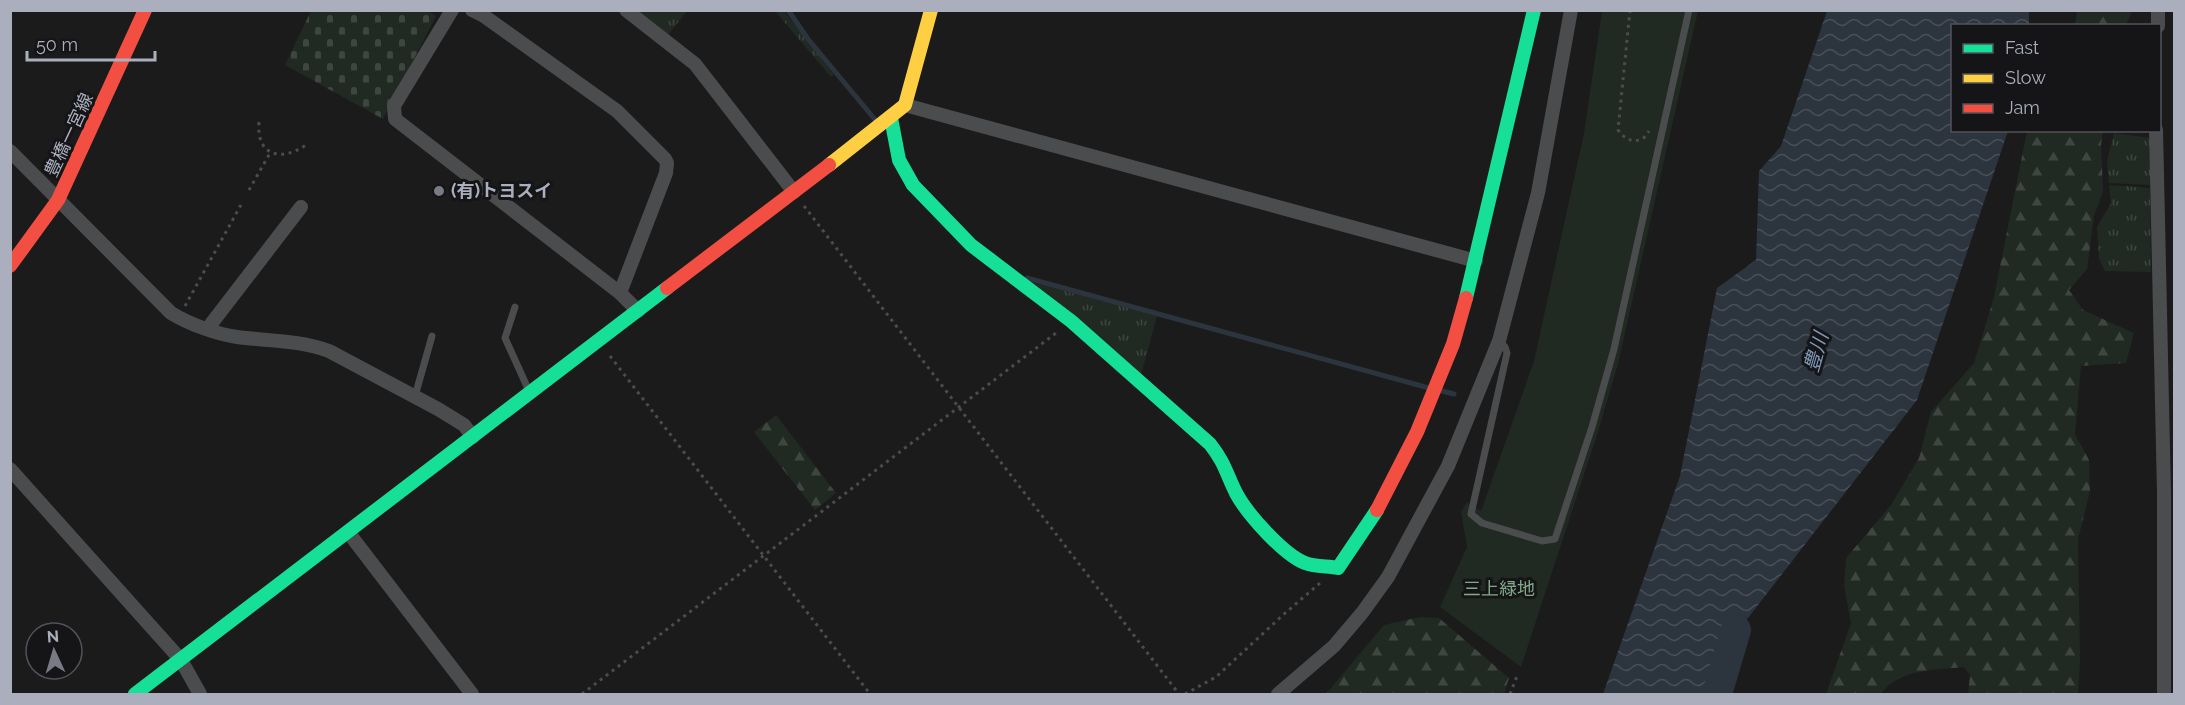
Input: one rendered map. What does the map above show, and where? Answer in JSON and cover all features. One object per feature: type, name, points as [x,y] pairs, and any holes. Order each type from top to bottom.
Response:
[{"type":"street","name":"豊橋一宮線","points":[[10,266],[58,200],[145,10]]},
{"type":"street","points":[[452,10],[394,106],[395,118],[620,293],[638,311]]},
{"type":"street","points":[[472,10],[597,95],[617,111],[665,159],[667,168],[664,179],[620,293]]},
{"type":"street","points":[[626,10],[695,64],[794,192]]},
{"type":"street","points":[[135,694],[891,118],[905,105],[931,10]]},
{"type":"street","points":[[891,118],[899,160],[913,185],[971,245],[1071,321],[1210,444],[1223,460],[1237,495],[1256,522],[1273,540],[1305,563],[1338,568],[1382,504],[1417,432],[1453,344],[1476,261],[1534,10]]},
{"type":"street","points":[[1278,694],[1334,646],[1362,613],[1388,577],[1448,466],[1499,341],[1538,193],[1571,10]]},
{"type":"street","points":[[905,105],[1476,261]]},
{"type":"street","points":[[2156,132],[2164,493],[2164,694]]},
{"type":"street","points":[[10,151],[178,318],[234,336],[313,345],[344,358],[415,396],[464,425],[472,437]]},
{"type":"street","points":[[208,328],[302,207]]},
{"type":"street","points":[[10,469],[181,660],[200,694]]},
{"type":"street","points":[[348,532],[472,694]]},
{"type":"lane","points":[[1499,341],[1507,353],[1471,514],[1482,523],[1542,542],[1556,539],[1614,349],[1689,10]]},
{"type":"lane","points":[[515,307],[505,338],[530,393]]},
{"type":"lane","points":[[415,396],[432,336]]},
{"type":"path","points":[[1630,10],[1618,130],[1625,138],[1638,141],[1643,139],[1650,129]]},
{"type":"path","points":[[259,122],[260,141],[277,155],[296,152],[306,145]]},
{"type":"path","points":[[249,190],[271,152]]},
{"type":"path","points":[[794,192],[1179,694]]},
{"type":"path","points":[[178,318],[242,202]]},
{"type":"path","points":[[582,694],[1071,321]]},
{"type":"path","points":[[598,341],[870,694]]},
{"type":"path","points":[[1185,694],[1216,677],[1282,615],[1338,568]]},
{"type":"path","points":[[1510,694],[1517,676]]},
{"type":"green space","points":[[425,10],[436,16],[383,119],[285,65],[311,11]]},
{"type":"green space","points":[[2077,10],[2132,11],[2126,24],[2075,24]]},
{"type":"green space","points":[[636,11],[687,11],[668,35]]},
{"type":"green space","points":[[775,11],[784,11],[834,75],[831,77]]},
{"type":"green space","name":"三上緑地","points":[[1602,11],[1698,11],[1618,364],[1521,667],[1440,607],[1467,547],[1461,512],[1467,502],[1481,511],[1534,361],[1584,133]]},
{"type":"green space","points":[[2027,132],[2103,132],[2101,144],[2103,192],[2094,216],[2087,269],[2069,290],[2083,310],[2134,333],[2126,363],[2081,366],[2075,434],[2089,460],[2090,491],[2078,539],[2080,662],[2078,694],[1968,694],[1970,675],[1964,667],[1907,675],[1888,686],[1881,694],[1826,694],[1851,623],[1844,585],[1846,558],[1891,505],[1919,458],[1931,412],[1974,363],[1994,297]]},
{"type":"green space","points":[[2114,133],[2150,138],[2150,185],[2109,183],[2107,161]]},
{"type":"green space","points":[[2109,185],[2150,188],[2151,272],[2105,271],[2099,259],[2097,227],[2111,203]]},
{"type":"green space","points":[[1024,280],[1157,316],[1141,375]]},
{"type":"green space","points":[[776,415],[836,493],[815,510],[754,432]]},
{"type":"green space","points":[[1420,617],[1439,618],[1509,678],[1504,694],[1326,694],[1384,625]]},
{"type":"water","points":[[1827,11],[2029,11],[2029,24],[1951,24],[1951,132],[2008,132],[1917,400],[1741,627],[1714,694],[1603,694],[1680,476],[1717,288],[1756,260],[1759,171],[1781,146]]},
{"type":"waterway","points":[[788,10],[808,39],[877,122]]},
{"type":"waterway","points":[[1027,278],[1429,388]]},
{"type":"waterway","points":[[1438,390],[1454,394]]},
{"type":"waterway","name":"豊川","points":[[1717,694],[1736,630]]},
{"type":"traffic: fast","points":[[1466,298],[1534,10]]},
{"type":"traffic: fast","points":[[891,118],[899,160],[913,185],[971,245],[1071,321],[1210,444],[1241,502],[1267,533],[1287,552],[1305,563],[1338,568],[1377,510]]},
{"type":"traffic: fast","points":[[135,694],[667,288]]},
{"type":"traffic: slow","points":[[829,165],[905,105],[931,10]]},
{"type":"traffic: jam","points":[[10,266],[58,200],[145,10]]},
{"type":"traffic: jam","points":[[667,288],[829,165]]},
{"type":"traffic: jam","points":[[1377,510],[1417,432],[1453,344],[1466,298]]},
{"type":"place","name":"(有)トヨスイ","points":[[439,191]]}]
